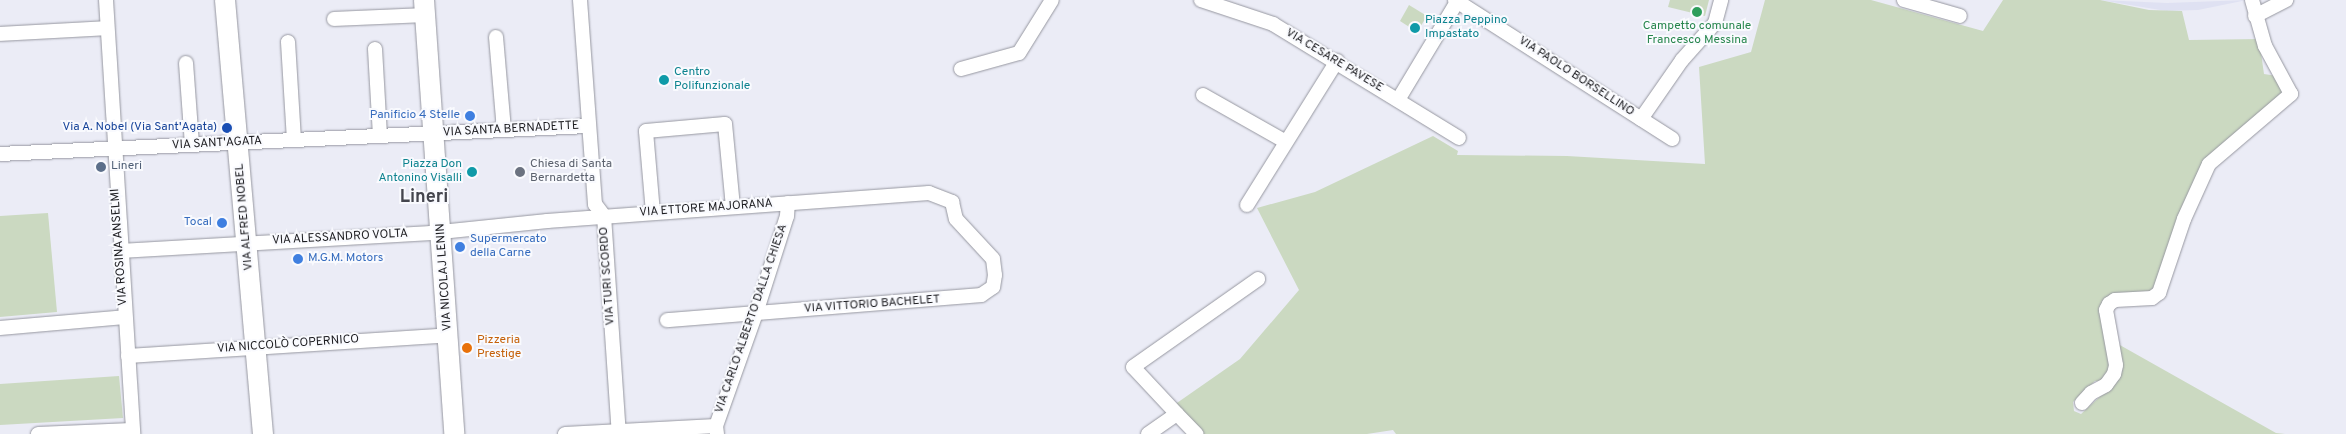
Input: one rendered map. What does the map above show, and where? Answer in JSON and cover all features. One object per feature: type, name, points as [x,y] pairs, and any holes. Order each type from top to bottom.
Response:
[{"type":"main road","name":"VIA ALFRED NOBEL","points":[[225,0],[263,434]]},
{"type":"main road","name":"VIA NICOLAJ LENIN","points":[[425,7],[449,335],[454,434]]},
{"type":"street","name":"VIA ROSINA ANSELMI","points":[[106,0],[132,432]]},
{"type":"street","name":"VIA TURI SCORDO","points":[[580,0],[595,204],[604,216],[619,433]]},
{"type":"street","points":[[961,69],[1019,53],[1052,0]]},
{"type":"street","name":"VIA CESARE PAVESE","points":[[1201,0],[1273,24],[1337,61],[1459,138]]},
{"type":"street","points":[[1641,119],[1682,60],[1715,22],[1721,0]]},
{"type":"street","points":[[1904,0],[1960,16]]},
{"type":"street","points":[[2082,403],[2091,393],[2106,385],[2114,374],[2116,365],[2106,310],[2108,304],[2115,300],[2152,298],[2159,293],[2184,219],[2209,164],[2292,94],[2265,46],[2252,0]]},
{"type":"street","points":[[2255,16],[2286,0]]},
{"type":"street","points":[[1398,100],[1456,1]]},
{"type":"street","name":"VIA PAOLO BORSELLINO","points":[[1456,1],[1672,139]]},
{"type":"street","points":[[334,19],[425,7]]},
{"type":"street","points":[[0,34],[107,28]]},
{"type":"street","points":[[496,37],[504,130]]},
{"type":"street","points":[[288,42],[294,140]]},
{"type":"street","points":[[375,49],[380,136]]},
{"type":"street","points":[[1247,205],[1337,61]]},
{"type":"street","points":[[186,64],[192,145]]},
{"type":"street","points":[[1203,95],[1286,142]]},
{"type":"street","points":[[654,213],[646,131],[725,124],[733,207]]},
{"type":"street","name":"VIA SANTA BERNADETTE","points":[[434,134],[588,126]]},
{"type":"street","name":"VIA SANT'AGATA","points":[[0,154],[434,134]]},
{"type":"street","name":"VIA ETTORE MAJORANA","points":[[441,231],[604,216],[928,193],[952,202],[956,219]]},
{"type":"street","name":"VIA CARLO ALBERTO DALLA CHIESA","points":[[717,430],[787,216],[788,203]]},
{"type":"street","name":"VIA VITTORIO BACHELET","points":[[666,320],[982,295],[993,287],[995,276],[993,259],[956,219]]},
{"type":"street","name":"VIA ALESSANDRO VOLTA","points":[[120,250],[441,231]]},
{"type":"street","points":[[1196,434],[1133,366],[1258,279]]},
{"type":"street","points":[[0,328],[126,317]]},
{"type":"street","name":"VIA NICCOLÒ COPERNICO","points":[[128,356],[449,335]]},
{"type":"street","points":[[1148,434],[1177,414]]},
{"type":"street","points":[[565,434],[717,430]]},
{"type":"street","points":[[38,434],[132,432]]},
{"type":"shaded area","points":[[2100,0],[2167,3],[2247,0],[2198,10],[2166,11]]},
{"type":"green space","name":"Campetto comunale Francesco Messina","points":[[1670,0],[1709,0],[1705,16],[1668,7]]},
{"type":"green space","points":[[1765,0],[1871,0],[1983,31],[2003,0],[2100,0],[2149,10],[2182,11],[2189,40],[2259,39],[2264,74],[2277,76],[2283,89],[2278,103],[2205,163],[2154,288],[2148,293],[2112,295],[2110,369],[2101,381],[2095,381],[2073,402],[2074,411],[2081,414],[2119,379],[2123,368],[2118,344],[2276,433],[2285,434],[1396,434],[1393,430],[1367,434],[1201,434],[1174,405],[1240,359],[1299,290],[1257,208],[1315,192],[1433,136],[1458,151],[1457,155],[1567,156],[1705,164],[1699,67],[1751,52]]},
{"type":"green space","points":[[1409,5],[1427,16],[1417,32],[1400,21]]},
{"type":"green space","points":[[48,213],[57,312],[0,317],[0,216]]},
{"type":"green space","points":[[119,376],[123,418],[0,425],[0,384]]},
{"type":"place","name":"Campetto comunale Francesco Messina","points":[[1697,12]]},
{"type":"place","name":"Piazza Peppino Impastato","points":[[1415,28]]},
{"type":"place","name":"Centro Polifunzionale","points":[[664,80]]},
{"type":"place","name":"Panificio 4 Stelle","points":[[470,116]]},
{"type":"place","name":"Via A. Nobel (Via Sant'Agata)","points":[[227,128]]},
{"type":"place","name":"Lineri","points":[[101,167]]},
{"type":"place","name":"Piazza Don Antonino Visalli","points":[[472,172]]},
{"type":"place","name":"Chiesa di Santa Bernardetta","points":[[520,172]]},
{"type":"place","name":"Tocal","points":[[222,223]]},
{"type":"place","name":"Supermercato della Carne","points":[[460,247]]},
{"type":"place","name":"M.G.M. Motors","points":[[298,259]]},
{"type":"place","name":"Pizzeria Prestige","points":[[467,348]]},
{"type":"district","name":"Lineri","points":[[424,198]]}]
